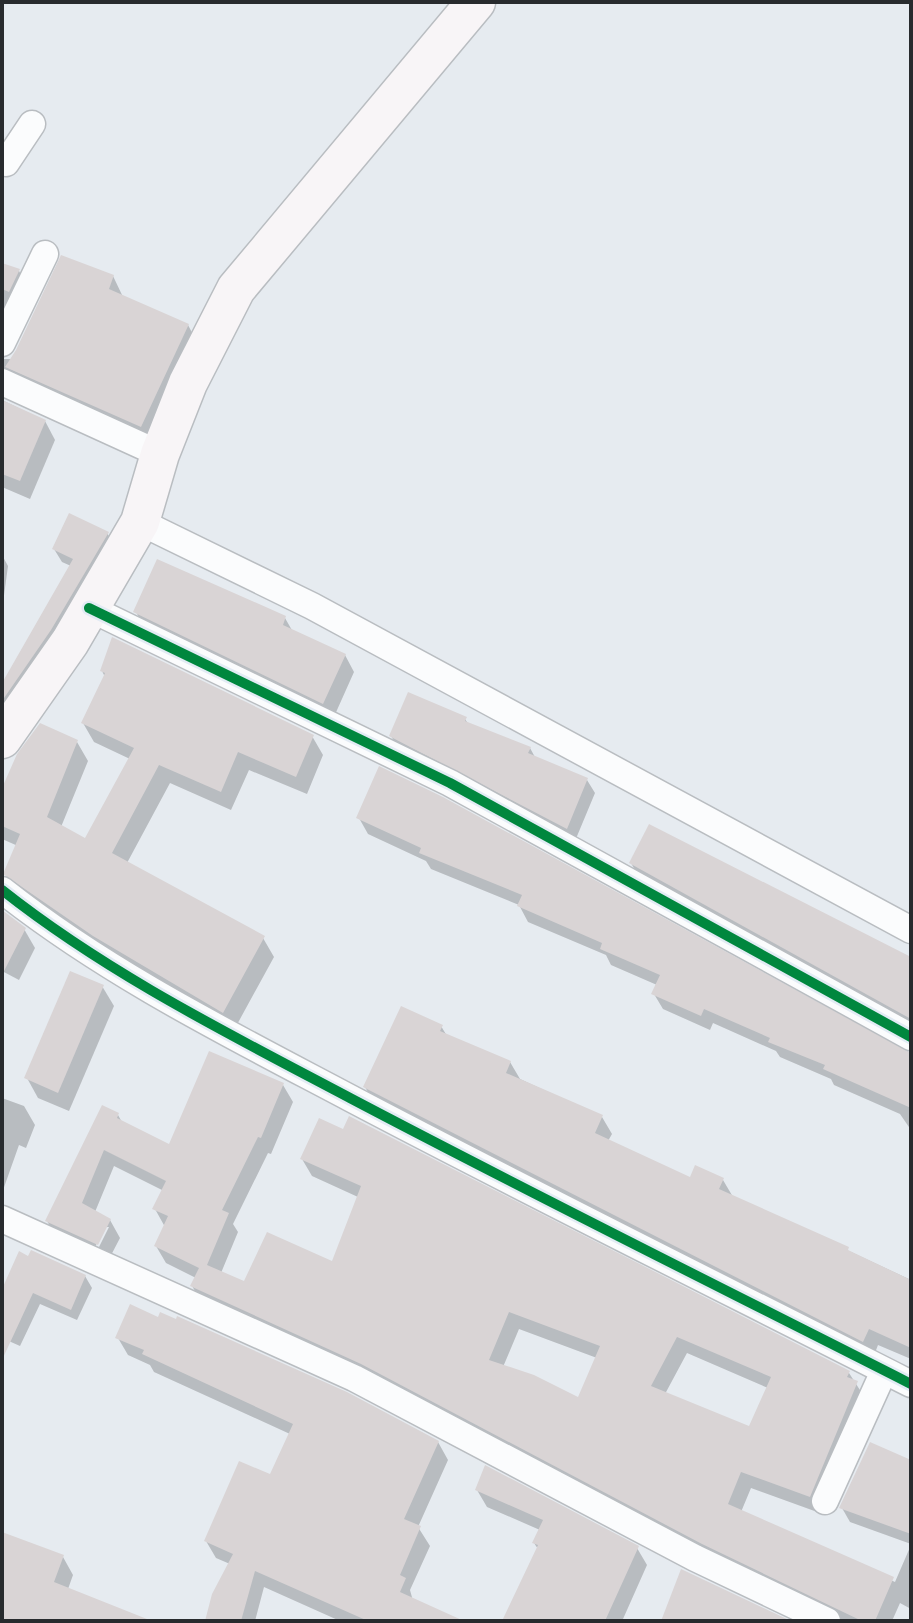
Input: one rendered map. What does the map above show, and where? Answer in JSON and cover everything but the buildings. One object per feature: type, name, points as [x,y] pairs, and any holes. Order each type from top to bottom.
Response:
[{"type":"main road","points":[[2,739],[89,608],[140,522],[160,454],[205,345],[236,289],[476,2]]},
{"type":"street","points":[[2,161],[6,163],[32,124]]},
{"type":"street","points":[[2,343],[45,254]]},
{"type":"street","points":[[2,382],[160,454]]},
{"type":"street","points":[[140,522],[312,606],[911,930]]},
{"type":"street","points":[[89,608],[450,783],[911,1037]]},
{"type":"street","points":[[2,890],[54,932],[211,1024],[510,1183],[911,1384]]},
{"type":"street","points":[[2,1219],[354,1378],[695,1558],[827,1621]]},
{"type":"street","points":[[825,1501],[884,1371]]},
{"type":"cycle path","points":[[89,608],[450,783],[911,1037]]},
{"type":"cycle path","points":[[2,890],[84,949],[216,1027],[490,1171],[911,1384]]}]
